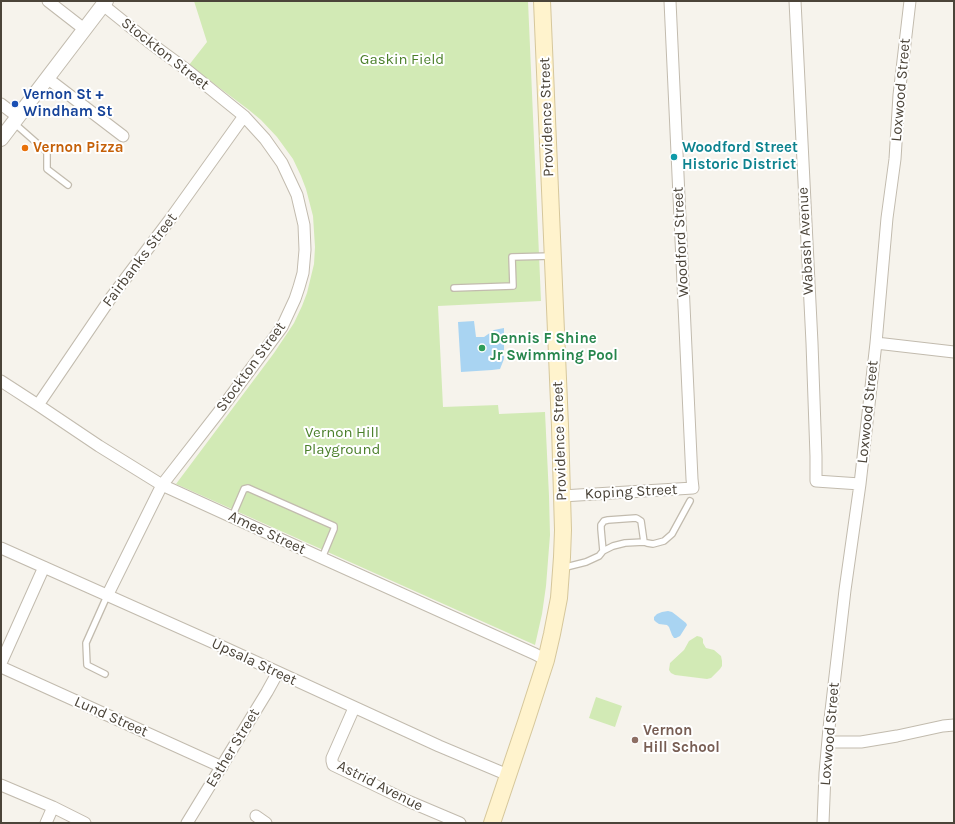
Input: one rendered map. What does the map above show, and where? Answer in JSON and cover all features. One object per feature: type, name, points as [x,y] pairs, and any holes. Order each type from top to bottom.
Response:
[{"type":"main road","name":"Providence Street","points":[[492,823],[546,660],[559,598],[562,568],[563,530],[560,426],[542,1]]},
{"type":"street","points":[[48,1],[84,29]]},
{"type":"street","name":"Woodford Street","points":[[670,1],[692,483]]},
{"type":"street","name":"Wabash Avenue","points":[[795,1],[812,343],[816,481],[860,484]]},
{"type":"street","name":"Loxwood Street","points":[[823,823],[828,742],[845,590],[860,484],[876,343],[887,218],[895,159],[899,96],[910,1]]},
{"type":"street","points":[[1,139],[104,3]]},
{"type":"street","name":"Stockton Street","points":[[104,3],[149,42],[187,70],[244,116],[279,157],[297,195],[303,218],[306,250],[303,273],[299,287],[282,327],[222,408],[162,485],[107,596]]},
{"type":"street","points":[[47,78],[123,136]]},
{"type":"street","points":[[1,104],[16,120]]},
{"type":"street","name":"Fairbanks Street","points":[[38,405],[110,299],[171,218],[244,116]]},
{"type":"street","points":[[876,343],[954,352]]},
{"type":"street","name":"Ames Street","points":[[1,381],[99,446],[162,485],[546,660]]},
{"type":"street","name":"Koping Street","points":[[562,496],[693,488],[692,483]]},
{"type":"street","name":"Upsala Street","points":[[1,548],[278,672],[354,708],[508,775]]},
{"type":"street","points":[[1,663],[44,567]]},
{"type":"street","name":"Lund Street","points":[[1,667],[222,767]]},
{"type":"street","name":"Esther Street","points":[[187,823],[278,672]]},
{"type":"street","name":"Astrid Avenue","points":[[354,708],[332,758],[333,765],[408,801],[460,823]]},
{"type":"street","points":[[828,742],[861,742],[954,725]]},
{"type":"street","points":[[1,785],[85,823]]},
{"type":"street","points":[[46,823],[52,807]]},
{"type":"street","points":[[256,816],[266,823]]},
{"type":"lane","points":[[16,120],[47,152],[47,168],[68,185]]},
{"type":"lane","points":[[454,288],[513,286],[512,257],[552,256]]},
{"type":"lane","points":[[232,517],[244,490],[248,488],[334,526],[322,558]]},
{"type":"lane","points":[[562,568],[586,562],[599,556],[613,546],[625,543],[644,542],[653,544],[664,541],[672,534],[690,501]]},
{"type":"lane","points":[[603,552],[601,525],[604,521],[608,520],[638,518],[641,521],[644,542]]},
{"type":"lane","points":[[105,674],[87,665],[86,643],[107,596]]},
{"type":"green space","name":"Vernon Hill Playground","points":[[194,1],[528,1],[541,301],[438,306],[443,407],[498,405],[499,414],[545,412],[550,535],[546,586],[535,645],[176,484],[274,353],[294,323],[307,293],[314,264],[315,247],[313,216],[306,189],[293,159],[277,137],[261,120],[189,65],[207,42]]},
{"type":"green space","points":[[697,636],[703,639],[703,643],[706,648],[714,650],[721,656],[722,666],[720,669],[711,678],[707,679],[675,675],[671,673],[669,670],[670,663],[684,650],[689,641]]},
{"type":"green space","points":[[596,697],[622,706],[615,727],[589,718]]},
{"type":"water","name":"Dennis F Shine Jr Swimming Pool","points":[[474,321],[476,337],[484,337],[494,330],[504,328],[504,359],[500,369],[461,372],[458,322]]},
{"type":"water","points":[[668,611],[672,612],[687,625],[680,636],[676,638],[674,638],[667,625],[659,624],[654,620],[654,617],[657,614]]},
{"type":"place","name":"Vernon St + Windham St","points":[[15,104]]},
{"type":"place","name":"Vernon Pizza","points":[[25,148]]},
{"type":"place","name":"Woodford Street Historic District","points":[[674,157]]},
{"type":"place","name":"Dennis F Shine Jr Swimming Pool","points":[[482,348]]},
{"type":"place","name":"Vernon Hill School","points":[[635,740]]},
{"type":"park label","name":"Gaskin Field","points":[[402,60]]}]
